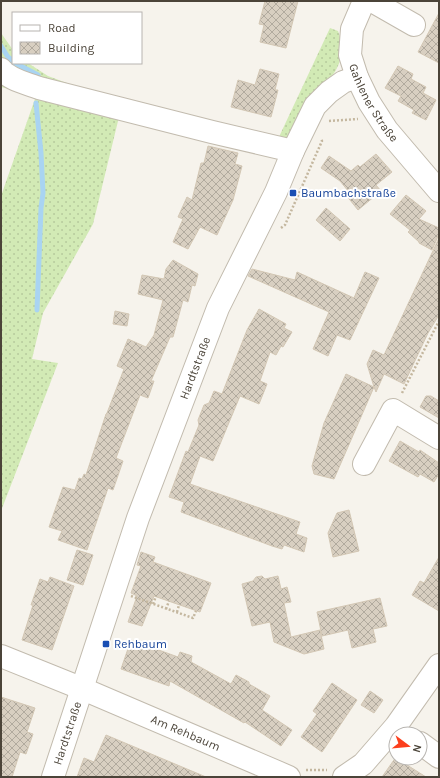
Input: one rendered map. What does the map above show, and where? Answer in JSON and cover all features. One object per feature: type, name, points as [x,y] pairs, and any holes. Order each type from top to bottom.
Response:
[{"type":"street","name":"Gahlener Straße","points":[[364,1],[352,28],[350,55],[357,77],[369,102],[387,130],[439,191]]},
{"type":"street","points":[[372,1],[414,25]]},
{"type":"street","points":[[1,69],[4,73],[15,79],[39,88],[293,152]]},
{"type":"street","name":"Hardtstraße","points":[[53,777],[138,518],[218,308],[276,192],[315,106],[329,92],[343,82],[357,77]]},
{"type":"street","points":[[364,464],[393,410],[439,438]]},
{"type":"street","name":"Hardtstraße","points":[[1,656],[83,689]]},
{"type":"street","points":[[403,726],[439,665]]},
{"type":"street","name":"Am Rehbaum","points":[[83,689],[297,773]]},
{"type":"street","points":[[337,773],[363,764],[388,742]]},
{"type":"street","points":[[428,749],[439,757]]},
{"type":"path","points":[[324,121],[360,119]]},
{"type":"path","points":[[280,229],[290,212],[322,141],[319,136]]},
{"type":"path","points":[[393,410],[439,322]]},
{"type":"path","points":[[125,594],[193,618],[196,611]]},
{"type":"path","points":[[153,604],[156,596]]},
{"type":"path","points":[[166,608],[169,601]]},
{"type":"path","points":[[176,612],[179,605]]},
{"type":"path","points":[[297,773],[318,771],[337,773]]},
{"type":"green space","points":[[330,28],[338,31],[342,50],[339,64],[333,75],[309,100],[299,119],[295,132],[287,143],[282,145],[276,145],[26,78],[10,70],[1,61],[1,33],[12,49],[12,64],[30,64],[48,76],[83,89],[278,139]]},
{"type":"green space","points":[[1,75],[119,117],[93,224],[43,313],[32,359],[58,363],[1,511],[1,196],[36,96],[1,87]]},
{"type":"building","points":[[265,1],[298,1],[286,48],[260,42],[264,25],[259,24]]},
{"type":"building","points":[[439,13],[439,63],[418,52]]},
{"type":"building","points":[[398,66],[413,74],[411,79],[426,87],[423,93],[436,100],[426,120],[412,113],[414,110],[398,101],[401,96],[385,88]]},
{"type":"building","points":[[260,69],[279,74],[275,90],[278,90],[271,117],[231,107],[238,80],[255,85]]},
{"type":"building","points":[[208,146],[238,153],[235,164],[242,166],[233,200],[217,235],[200,227],[188,249],[173,242],[183,219],[178,217],[187,197],[192,200],[201,163],[204,163]]},
{"type":"building","points":[[376,154],[392,172],[376,185],[381,191],[358,210],[346,195],[349,192],[340,181],[321,168],[329,156],[351,171],[358,165],[360,167]]},
{"type":"building","points":[[406,195],[426,211],[419,219],[439,228],[439,234],[432,250],[419,243],[408,232],[410,230],[390,214]]},
{"type":"building","points":[[326,208],[350,229],[340,241],[316,220]]},
{"type":"building","points":[[439,238],[439,315],[428,333],[404,384],[384,374],[376,392],[367,364],[373,350],[384,355]]},
{"type":"building","points":[[173,260],[198,274],[195,286],[192,285],[188,302],[183,300],[173,337],[170,337],[151,381],[154,381],[148,398],[140,395],[116,458],[123,461],[113,490],[108,488],[87,550],[58,540],[62,531],[49,527],[63,487],[75,490],[79,478],[82,479],[84,474],[86,475],[106,414],[124,369],[117,366],[128,339],[146,347],[154,335],[163,300],[138,294],[142,275],[164,279],[166,269]]},
{"type":"building","points":[[252,269],[295,280],[297,272],[354,298],[365,272],[379,278],[350,340],[337,335],[328,356],[313,349],[329,312],[248,276]]},
{"type":"building","points":[[259,309],[286,324],[284,328],[292,332],[276,355],[270,352],[260,381],[267,384],[259,404],[240,396],[213,461],[200,456],[190,484],[300,522],[296,534],[307,538],[304,552],[284,545],[282,549],[272,546],[181,512],[184,502],[169,497],[186,451],[188,452],[199,425],[198,420],[204,405],[209,403],[214,391],[222,394],[247,330]]},
{"type":"building","points":[[115,311],[129,314],[127,326],[113,324]]},
{"type":"building","points":[[346,374],[374,387],[334,479],[314,474],[312,466],[324,423]]},
{"type":"building","points":[[426,396],[431,396],[439,401],[439,418],[420,407]]},
{"type":"building","points":[[400,441],[419,452],[420,450],[439,463],[439,474],[434,482],[420,474],[418,477],[389,461]]},
{"type":"building","points":[[349,510],[359,551],[333,557],[328,533],[337,513]]},
{"type":"building","points":[[77,550],[93,555],[83,585],[67,580]]},
{"type":"building","points":[[141,552],[155,557],[153,562],[211,583],[200,612],[154,596],[142,626],[128,622],[137,596],[131,593],[141,566],[137,565]]},
{"type":"building","points":[[439,557],[439,611],[412,595],[420,581],[424,583]]},
{"type":"building","points":[[262,576],[265,579],[278,576],[281,589],[287,587],[291,602],[284,603],[291,637],[320,630],[324,649],[304,654],[274,642],[270,622],[252,626],[242,584],[253,581],[256,577]]},
{"type":"building","points":[[50,577],[74,586],[52,650],[22,640],[33,605],[31,605],[40,579],[48,582]]},
{"type":"building","points":[[380,598],[387,626],[373,629],[376,642],[352,648],[348,630],[322,636],[317,612]]},
{"type":"building","points":[[131,640],[178,657],[180,652],[192,656],[191,662],[231,684],[236,675],[249,682],[249,684],[270,696],[262,710],[292,730],[281,746],[245,722],[244,723],[170,681],[169,686],[121,669]]},
{"type":"building","points":[[332,683],[357,700],[322,752],[301,737],[317,714],[313,711]]},
{"type":"building","points":[[370,691],[383,700],[374,713],[361,705]]},
{"type":"building","points":[[1,697],[35,708],[27,732],[33,734],[26,754],[20,752],[12,777],[1,777]]},
{"type":"building","points":[[106,735],[206,777],[77,777],[84,758],[94,762]]},
{"type":"building","points":[[390,766],[409,766],[426,777],[382,777]]},
{"type":"waterway","points":[[1,46],[8,57],[12,60]]},
{"type":"waterway","points":[[17,64],[38,75]]},
{"type":"waterway","points":[[36,103],[43,193],[41,208],[37,310]]},
{"type":"place","name":"Baumbachstraße","points":[[293,193]]},
{"type":"place","name":"Rehbaum","points":[[106,644]]}]
